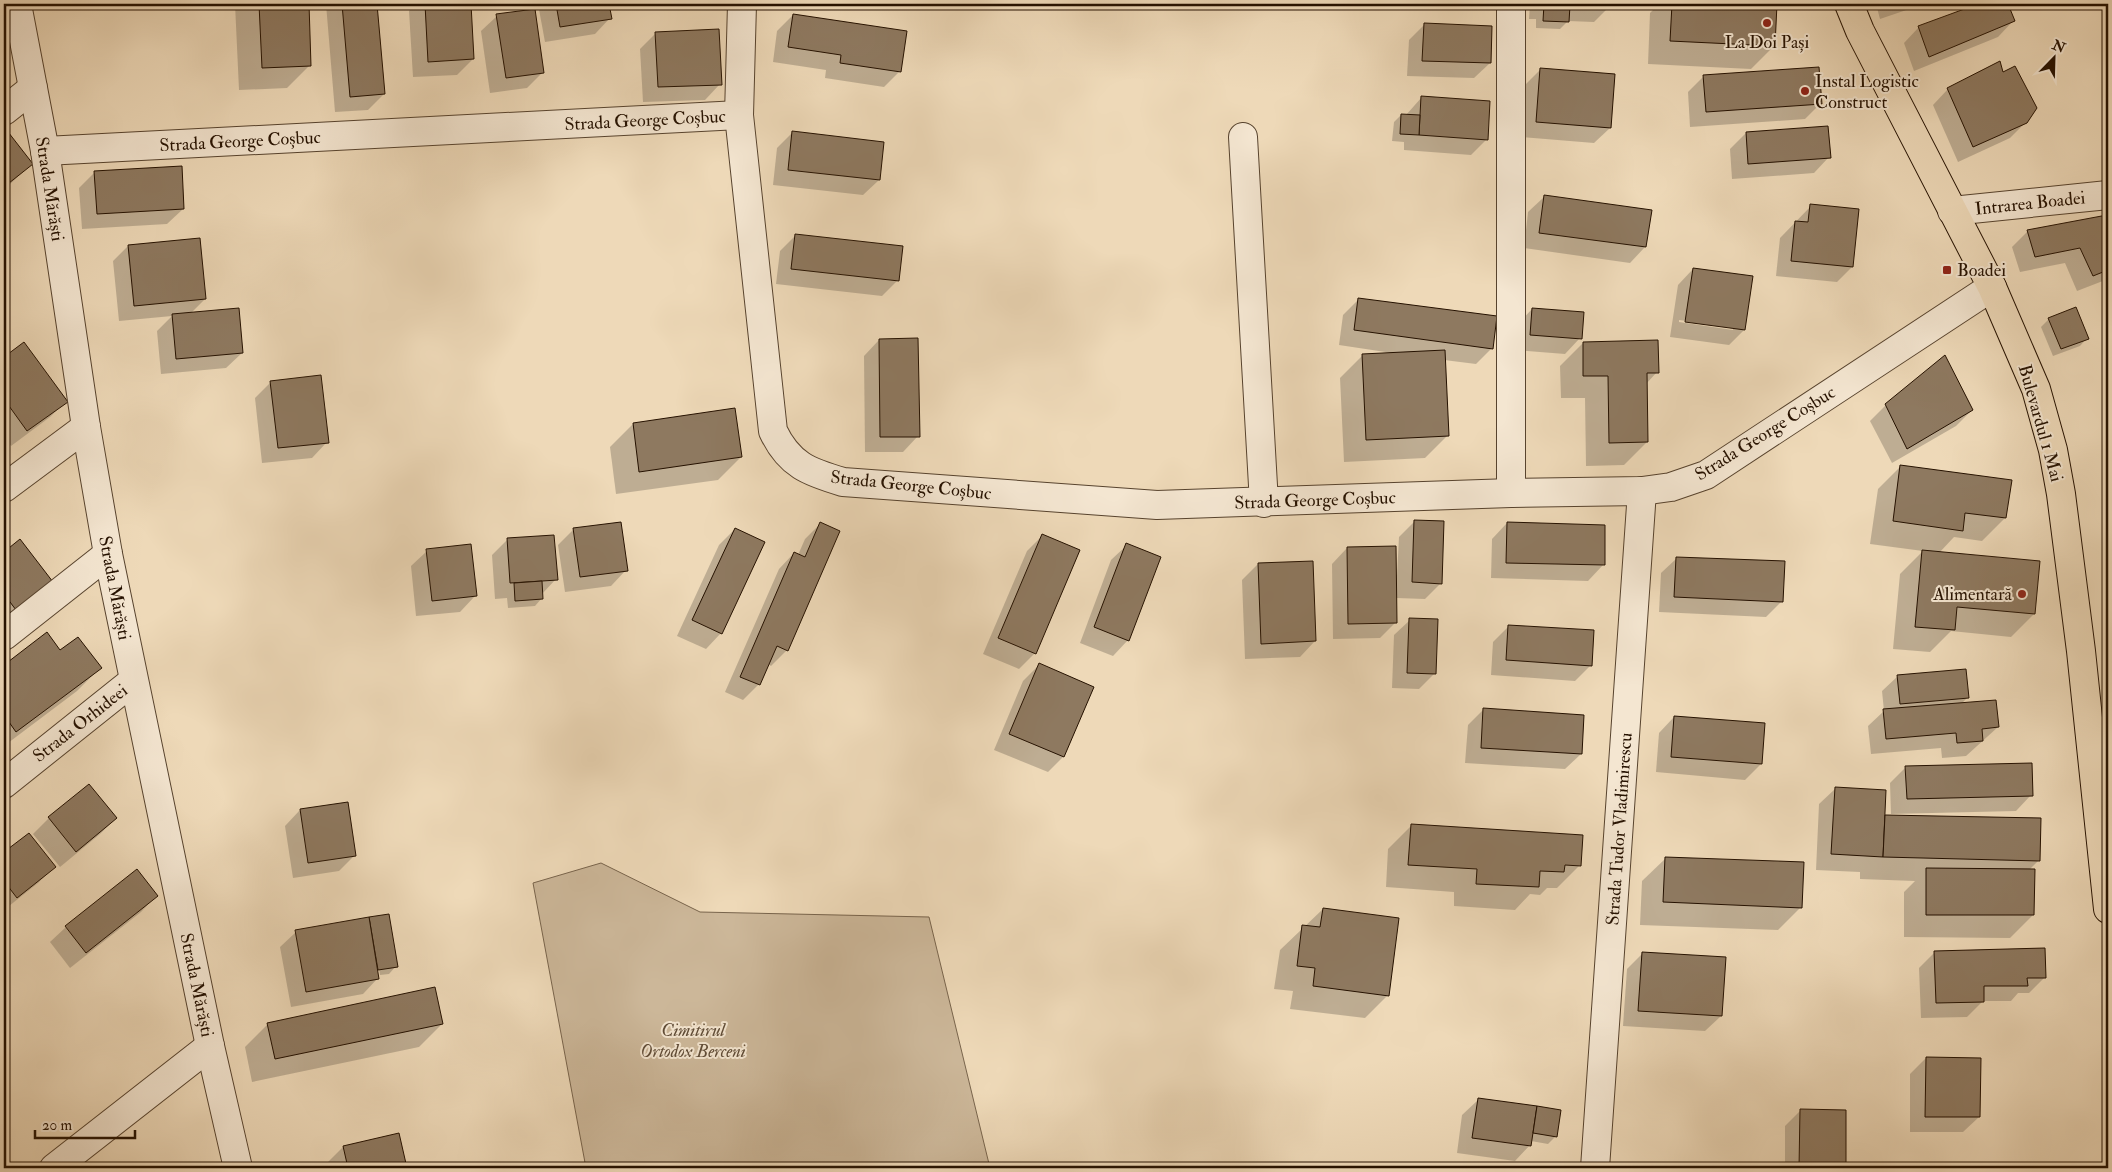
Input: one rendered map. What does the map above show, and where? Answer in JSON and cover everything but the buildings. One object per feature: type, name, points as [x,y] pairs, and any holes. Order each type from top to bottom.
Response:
[{"type":"main road","name":"Bulevardul 1 Mai","points":[[1849,4],[1860,31],[1992,287],[2036,389],[2055,459],[2061,494],[2081,651],[2108,909]]},
{"type":"street","name":"Strada Mărăști","points":[[17,4],[45,151],[86,427],[108,554],[210,1046],[238,1168]]},
{"type":"street","points":[[739,116],[742,4]]},
{"type":"street","points":[[1511,4],[1512,493]]},
{"type":"street","points":[[4,111],[33,88]]},
{"type":"street","name":"Strada George Coșbuc","points":[[45,151],[739,116],[773,431],[781,447],[794,461],[806,469],[843,482],[1157,505],[1264,503],[1512,493],[1642,491],[1671,487],[1706,474],[1992,287]]},
{"type":"street","points":[[1243,137],[1264,503]]},
{"type":"street","name":"Intrarea Boadei","points":[[1952,211],[2108,195]]},
{"type":"street","points":[[4,488],[86,427]]},
{"type":"street","name":"Strada Tudor Vladimirescu","points":[[1595,1168],[1642,491]]},
{"type":"street","points":[[4,636],[108,554]]},
{"type":"street","name":"Strada Orhideei","points":[[4,784],[133,681]]},
{"type":"street","points":[[54,1168],[210,1046]]},
{"type":"green space","name":"Cimitirul Ortodox Berceni","points":[[601,863],[700,912],[929,917],[990,1168],[586,1168],[533,883]]},
{"type":"place","name":"La Doi Pași","points":[[1767,23]]},
{"type":"place","name":"Instal Logistic Construct","points":[[1805,91]]},
{"type":"place","name":"Boadei","points":[[1947,270]]},
{"type":"place","name":"Alimentară","points":[[2022,594]]}]
